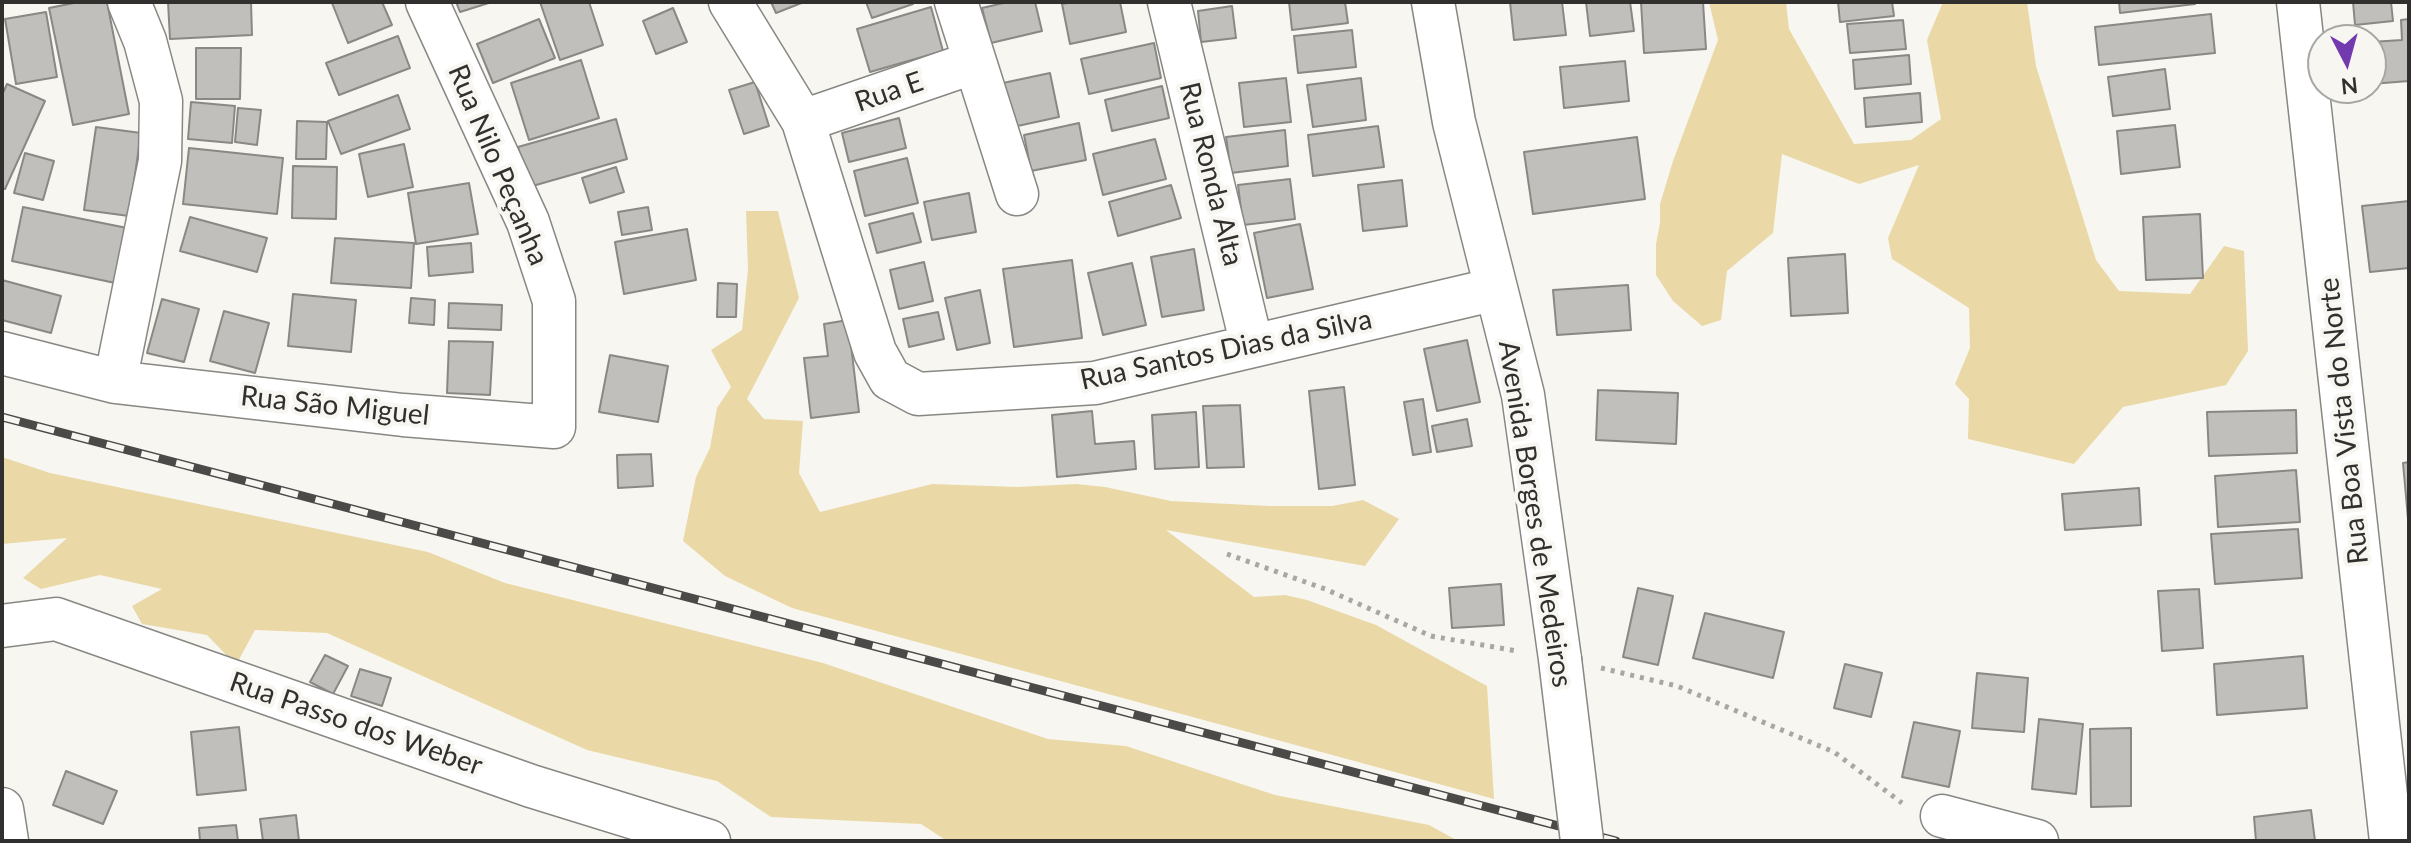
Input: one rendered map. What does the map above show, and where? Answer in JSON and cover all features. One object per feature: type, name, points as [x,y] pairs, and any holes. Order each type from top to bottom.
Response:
[{"type":"street","points":[[115,382],[160,161],[161,101],[145,41],[129,2]]},
{"type":"street","name":"Rua Nilo Peçanha","points":[[427,2],[528,222],[554,301],[554,427]]},
{"type":"street","name":"Rua Santos Dias da Silva","points":[[730,2],[803,121],[875,352],[890,379],[918,394],[1095,383],[1496,289]]},
{"type":"street","points":[[956,2],[1017,194]]},
{"type":"street","name":"Rua Ronda Alta","points":[[1169,2],[1252,346]]},
{"type":"street","name":"Avenida Borges de Medeiros","points":[[1433,2],[1454,122],[1523,395],[1582,841]]},
{"type":"street","name":"Rua Boa Vista do Norte","points":[[2298,2],[2391,841]]},
{"type":"street","name":"Rua E","points":[[803,121],[975,62]]},
{"type":"street","name":"Rua São Miguel","points":[[2,353],[115,382],[403,415],[554,427]]},
{"type":"street","name":"Rua Passo dos Weber","points":[[2,626],[56,619],[531,786],[709,841]]},
{"type":"street","points":[[2,809],[7,841]]},
{"type":"street","points":[[1942,816],[2037,841]]},
{"type":"shaded area","points":[[1709,2],[1786,2],[1789,29],[1854,144],[1911,140],[1941,119],[1927,40],[1943,2],[2027,2],[2036,66],[2096,260],[2119,291],[2190,294],[2224,246],[2244,251],[2248,351],[2226,385],[2123,407],[2074,464],[1968,439],[1969,399],[1955,384],[1970,348],[1969,308],[1892,259],[1888,238],[1919,165],[1859,184],[1782,154],[1773,233],[1727,271],[1721,320],[1702,326],[1673,301],[1656,275],[1656,244],[1660,204],[1673,161],[1718,40]]},
{"type":"shaded area","points":[[746,211],[778,211],[799,298],[747,399],[764,419],[803,421],[799,473],[820,512],[932,484],[1017,487],[1076,484],[1171,501],[1269,506],[1332,506],[1363,500],[1399,519],[1365,566],[1166,530],[1254,597],[1285,595],[1307,600],[1376,625],[1487,686],[1494,799],[792,608],[725,576],[683,541],[696,477],[710,448],[717,408],[731,387],[711,350],[742,330],[748,269]]},
{"type":"shaded area","points":[[2,457],[50,473],[428,552],[505,583],[823,663],[1048,739],[1126,746],[1275,795],[1429,825],[1458,841],[947,841],[921,824],[771,817],[717,781],[587,750],[327,633],[255,630],[236,665],[207,635],[142,624],[132,606],[162,589],[100,575],[41,589],[23,578],[67,538],[2,544]]},
{"type":"building","points":[[79,2],[107,2],[129,114],[73,125],[49,8]]},
{"type":"building","points":[[168,2],[251,2],[252,35],[170,39]]},
{"type":"building","points":[[382,2],[392,25],[348,43],[332,3]]},
{"type":"building","points":[[456,2],[492,2],[460,12]]},
{"type":"building","points":[[540,2],[589,2],[603,45],[560,60]]},
{"type":"building","points":[[771,2],[804,2],[776,13]]},
{"type":"building","points":[[866,2],[913,2],[913,4],[872,18]]},
{"type":"building","points":[[1008,2],[1035,2],[1042,31],[991,43],[982,8]]},
{"type":"building","points":[[1120,2],[1126,32],[1070,44],[1062,4]]},
{"type":"building","points":[[1289,2],[1345,2],[1348,23],[1292,30]]},
{"type":"building","points":[[1510,2],[1562,2],[1566,35],[1514,40]]},
{"type":"building","points":[[1586,2],[1630,2],[1634,31],[1590,36]]},
{"type":"building","points":[[1641,2],[1703,2],[1706,49],[1644,53]]},
{"type":"building","points":[[1838,2],[1892,2],[1894,16],[1840,22]]},
{"type":"building","points":[[2119,2],[2195,2],[2195,4],[2120,13]]},
{"type":"building","points":[[2353,2],[2391,2],[2393,21],[2355,24]]},
{"type":"building","points":[[1232,6],[1236,38],[1201,42],[1198,11]]},
{"type":"building","points":[[931,7],[943,51],[870,72],[857,29]]},
{"type":"building","points":[[673,8],[687,42],[656,54],[643,21]]},
{"type":"building","points":[[46,12],[57,77],[16,84],[5,19]]},
{"type":"building","points":[[2211,14],[2215,53],[2099,65],[2095,27]]},
{"type":"building","points":[[539,19],[555,58],[493,83],[477,44]]},
{"type":"building","points":[[2409,19],[2409,81],[2387,83],[2387,41],[2402,40],[2401,20]]},
{"type":"building","points":[[1903,20],[1906,49],[1850,53],[1847,24]]},
{"type":"building","points":[[1352,30],[1356,67],[1298,73],[1294,36]]},
{"type":"building","points":[[398,36],[410,68],[339,95],[326,63]]},
{"type":"building","points":[[1154,43],[1161,78],[1089,94],[1081,59]]},
{"type":"building","points":[[196,48],[241,48],[240,99],[196,99]]},
{"type":"building","points":[[1909,55],[1911,84],[1855,89],[1853,60]]},
{"type":"building","points":[[581,60],[599,118],[529,140],[511,83]]},
{"type":"building","points":[[1625,61],[1629,101],[1564,108],[1560,67]]},
{"type":"building","points":[[2165,69],[2170,109],[2113,116],[2108,77]]},
{"type":"building","points":[[1050,73],[1059,117],[1013,127],[1003,83]]},
{"type":"building","points":[[1286,78],[1291,122],[1244,127],[1239,83]]},
{"type":"building","points":[[1361,78],[1366,120],[1313,127],[1307,85]]},
{"type":"building","points":[[755,82],[769,126],[744,134],[729,90]]},
{"type":"building","points":[[7,84],[45,101],[5,189],[2,188],[2,95]]},
{"type":"building","points":[[1162,86],[1169,118],[1112,131],[1105,100]]},
{"type":"building","points":[[1920,93],[1922,122],[1866,127],[1864,98]]},
{"type":"building","points":[[398,95],[410,129],[341,154],[328,121]]},
{"type":"building","points":[[191,102],[235,106],[232,143],[188,139]]},
{"type":"building","points":[[238,108],[261,110],[257,145],[235,142]]},
{"type":"building","points":[[899,118],[906,148],[849,162],[842,133]]},
{"type":"building","points":[[616,119],[627,159],[529,187],[518,147]]},
{"type":"building","points":[[297,121],[327,122],[326,159],[296,159]]},
{"type":"building","points":[[1079,123],[1086,160],[1031,171],[1024,135]]},
{"type":"building","points":[[2175,125],[2180,167],[2121,174],[2117,131]]},
{"type":"building","points":[[1378,126],[1384,167],[1313,176],[1308,135]]},
{"type":"building","points":[[96,127],[141,133],[129,216],[84,210]]},
{"type":"building","points":[[1285,130],[1288,166],[1231,173],[1226,137]]},
{"type":"building","points":[[1637,137],[1645,199],[1533,214],[1524,152]]},
{"type":"building","points":[[1155,139],[1166,179],[1103,195],[1093,154]]},
{"type":"building","points":[[404,144],[413,187],[368,197],[359,154]]},
{"type":"building","points":[[189,148],[283,158],[277,214],[183,204]]},
{"type":"building","points":[[25,153],[54,161],[43,200],[14,193]]},
{"type":"building","points":[[907,158],[918,203],[865,216],[854,171]]},
{"type":"building","points":[[293,166],[337,167],[336,219],[292,218]]},
{"type":"building","points":[[616,167],[624,192],[590,203],[582,178]]},
{"type":"building","points":[[1290,179],[1295,219],[1243,225],[1238,185]]},
{"type":"building","points":[[1402,180],[1407,226],[1363,231],[1358,185]]},
{"type":"building","points":[[469,183],[478,234],[416,244],[408,193]]},
{"type":"building","points":[[1171,185],[1181,218],[1118,236],[1109,202]]},
{"type":"building","points":[[969,193],[976,232],[932,240],[924,202]]},
{"type":"building","points":[[2409,201],[2409,268],[2370,272],[2362,206]]},
{"type":"building","points":[[23,207],[127,228],[115,283],[12,261]]},
{"type":"building","points":[[648,207],[652,230],[622,235],[618,212]]},
{"type":"building","points":[[913,213],[921,242],[877,253],[869,224]]},
{"type":"building","points":[[2200,214],[2203,278],[2146,280],[2143,217]]},
{"type":"building","points":[[190,217],[267,238],[257,272],[180,251]]},
{"type":"building","points":[[1300,224],[1313,289],[1267,298],[1254,233]]},
{"type":"building","points":[[687,229],[696,280],[624,294],[615,242]]},
{"type":"building","points":[[335,238],[414,243],[411,288],[331,283]]},
{"type":"building","points":[[471,243],[473,272],[429,276],[427,247]]},
{"type":"building","points":[[1194,249],[1204,310],[1162,317],[1151,257]]},
{"type":"building","points":[[1845,254],[1848,313],[1791,316],[1788,258]]},
{"type":"building","points":[[1072,260],[1082,338],[1014,347],[1003,269]]},
{"type":"building","points":[[924,262],[933,301],[899,309],[890,270]]},
{"type":"building","points":[[1132,263],[1146,325],[1103,335],[1088,273]]},
{"type":"building","points":[[2,280],[61,296],[51,333],[2,320]]},
{"type":"building","points":[[718,283],[737,284],[736,317],[717,317]]},
{"type":"building","points":[[1628,285],[1631,330],[1557,335],[1553,290]]},
{"type":"building","points":[[980,290],[990,343],[957,350],[945,298]]},
{"type":"building","points":[[293,294],[356,300],[351,352],[288,346]]},
{"type":"building","points":[[411,298],[435,300],[434,325],[409,323]]},
{"type":"building","points":[[162,299],[199,309],[184,362],[147,353]]},
{"type":"building","points":[[449,303],[502,305],[501,330],[448,328]]},
{"type":"building","points":[[224,311],[269,323],[255,373],[210,361]]},
{"type":"building","points":[[938,312],[944,339],[909,347],[903,319]]},
{"type":"building","points":[[848,320],[859,412],[811,418],[804,358],[828,356],[824,324]]},
{"type":"building","points":[[1467,340],[1480,402],[1437,411],[1424,349]]},
{"type":"building","points":[[449,341],[493,342],[490,395],[447,393]]},
{"type":"building","points":[[610,355],[668,366],[658,422],[599,412]]},
{"type":"building","points":[[1344,387],[1355,485],[1319,489],[1309,391]]},
{"type":"building","points":[[1598,390],[1678,393],[1676,444],[1596,440]]},
{"type":"building","points":[[1423,399],[1431,452],[1413,455],[1404,402]]},
{"type":"building","points":[[1240,405],[1244,467],[1207,468],[1203,406]]},
{"type":"building","points":[[2296,410],[2297,453],[2209,456],[2207,412]]},
{"type":"building","points":[[1092,411],[1095,444],[1134,441],[1136,469],[1057,477],[1052,415]]},
{"type":"building","points":[[1196,412],[1199,467],[1155,469],[1152,415]]},
{"type":"building","points":[[1467,419],[1472,446],[1437,452],[1432,426]]},
{"type":"building","points":[[651,454],[653,486],[618,488],[617,455]]},
{"type":"building","points":[[2409,462],[2409,519],[2408,519],[2403,463]]},
{"type":"building","points":[[2296,470],[2300,522],[2218,527],[2215,476]]},
{"type":"building","points":[[2139,488],[2141,525],[2065,530],[2062,494]]},
{"type":"building","points":[[2298,529],[2302,578],[2215,584],[2211,534]]},
{"type":"building","points":[[1501,584],[1504,625],[1452,628],[1449,588]]},
{"type":"building","points":[[1638,588],[1673,596],[1658,665],[1623,657]]},
{"type":"building","points":[[2199,589],[2203,648],[2162,651],[2158,591]]},
{"type":"building","points":[[1705,613],[1784,632],[1773,678],[1693,658]]},
{"type":"building","points":[[325,655],[348,666],[333,694],[310,682]]},
{"type":"building","points":[[2303,656],[2307,708],[2217,715],[2214,664]]},
{"type":"building","points":[[1845,664],[1882,673],[1871,717],[1834,708]]},
{"type":"building","points":[[360,669],[391,678],[382,706],[351,696]]},
{"type":"building","points":[[1977,673],[2028,678],[2024,732],[1972,728]]},
{"type":"building","points":[[2039,719],[2083,724],[2076,794],[2032,789]]},
{"type":"building","points":[[1914,722],[1960,731],[1949,787],[1902,777]]},
{"type":"building","points":[[239,727],[246,790],[197,795],[191,732]]},
{"type":"building","points":[[2131,728],[2131,806],[2091,807],[2090,729]]},
{"type":"building","points":[[66,771],[117,791],[103,824],[53,805]]},
{"type":"building","points":[[2311,810],[2315,841],[2256,841],[2254,817]]},
{"type":"building","points":[[296,815],[299,841],[263,841],[260,819]]},
{"type":"building","points":[[236,825],[238,841],[200,841],[199,828]]},
{"type":"railway","points":[[2,417],[1616,841]]}]
